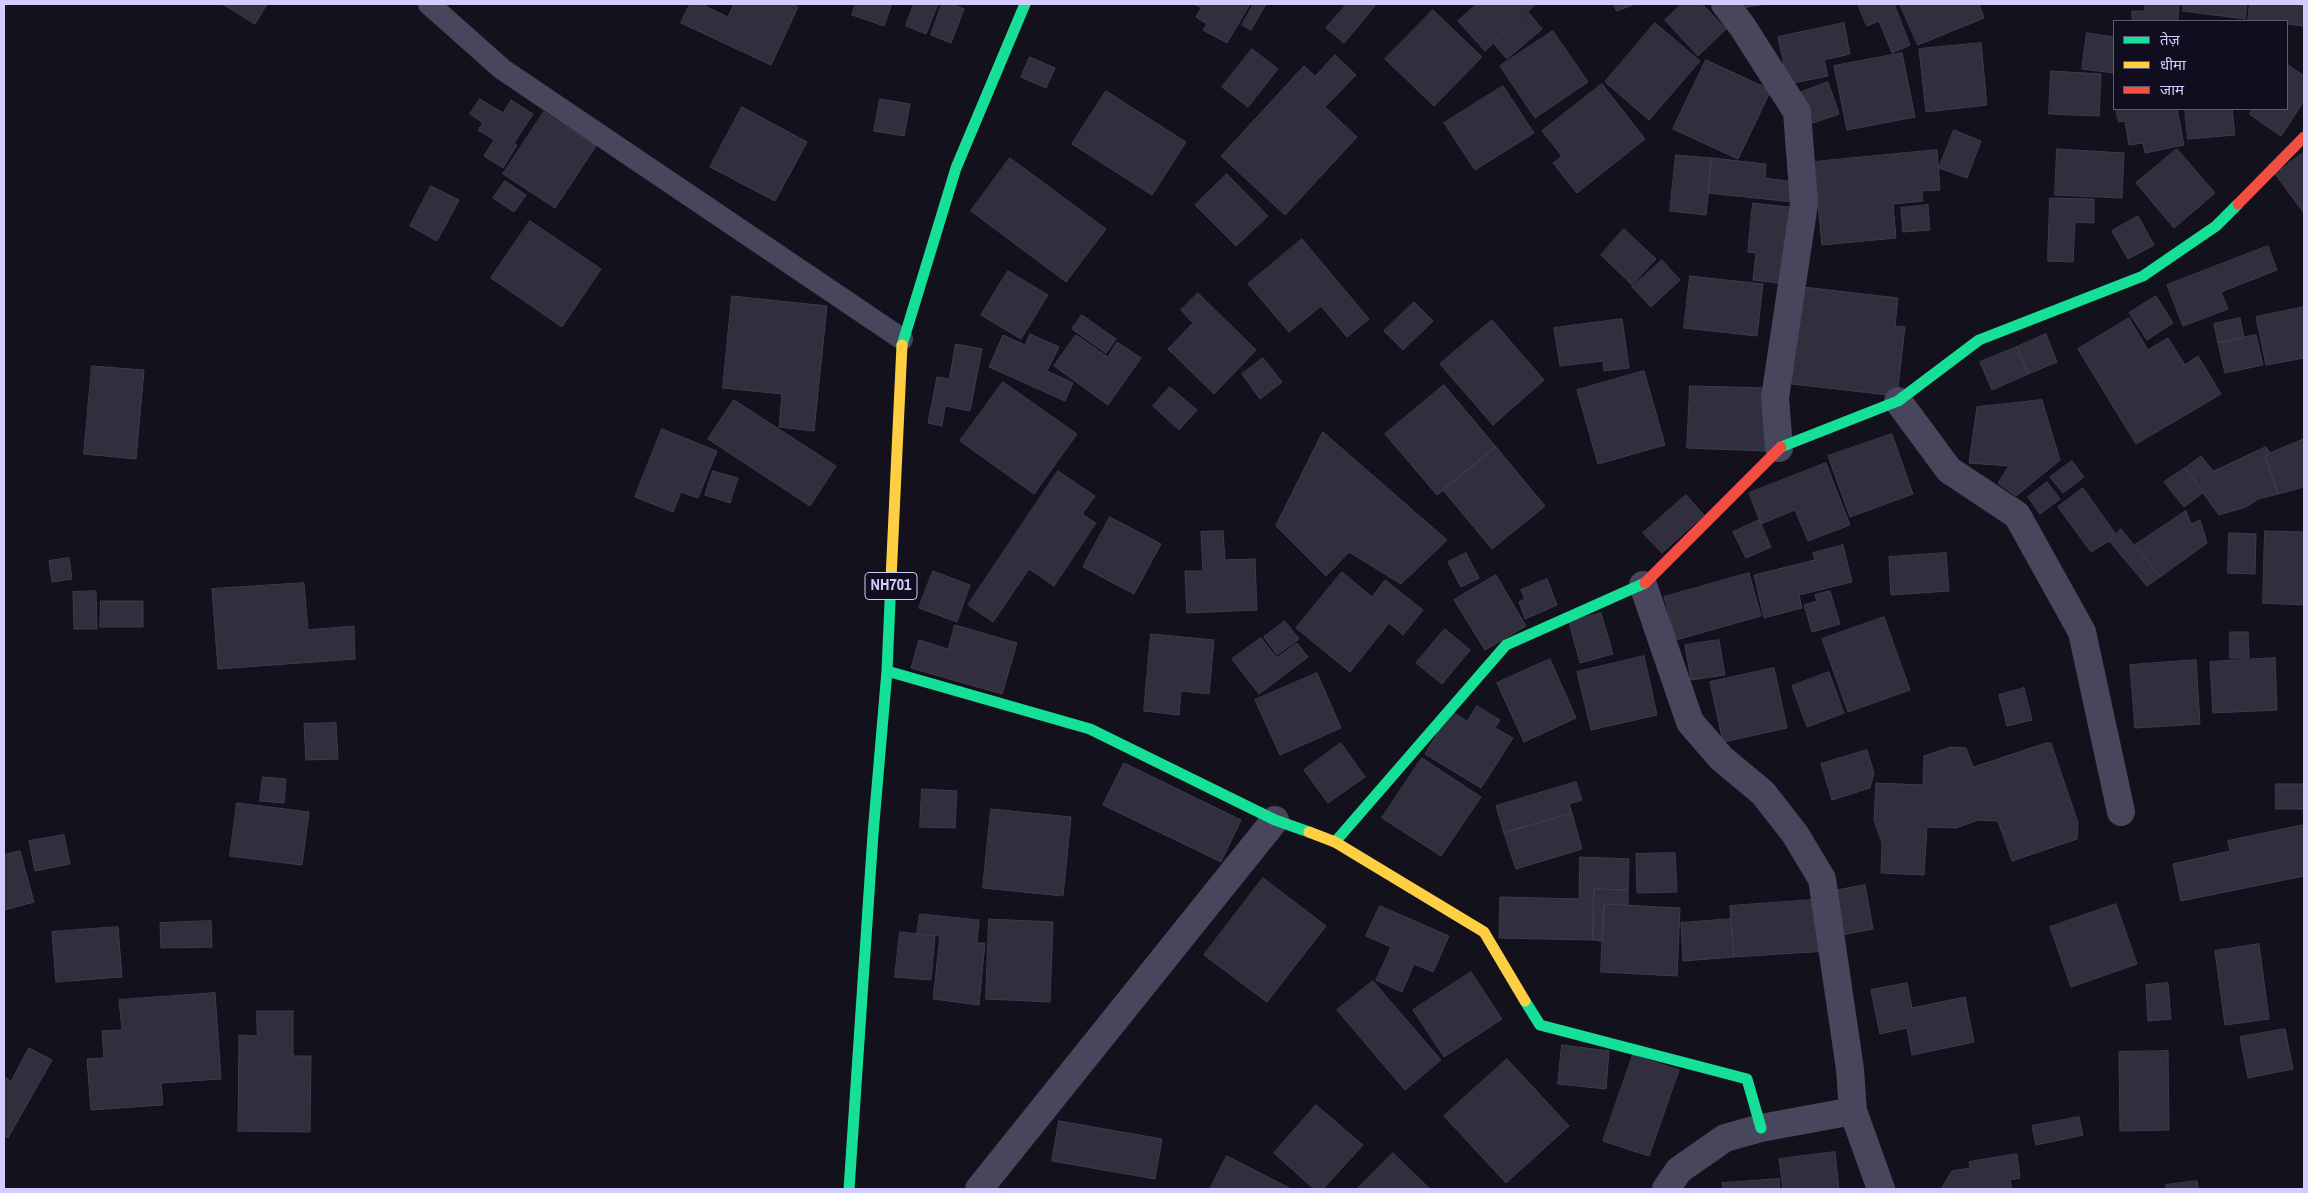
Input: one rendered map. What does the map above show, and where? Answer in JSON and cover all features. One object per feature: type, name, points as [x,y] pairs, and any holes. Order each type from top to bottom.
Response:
[{"type":"main road","name":"NH701","points":[[849,1189],[873,834],[887,671],[902,339],[956,168],[1025,4]]},
{"type":"main road","points":[[1335,842],[1506,646],[1643,585],[1779,448],[1898,401],[1978,340],[2143,276],[2216,226],[2304,137]]},
{"type":"main road","points":[[887,671],[1090,730],[1275,820],[1335,842],[1484,932],[1540,1025],[1747,1079],[1761,1128]]},
{"type":"street","points":[[1725,4],[1742,26],[1797,112],[1804,204],[1775,398],[1779,448]]},
{"type":"street","points":[[1898,401],[1949,470],[2018,515],[2078,623],[2082,632],[2121,812]]},
{"type":"street","points":[[1643,585],[1690,722],[1721,758],[1763,793],[1795,834],[1822,879],[1850,1069],[1853,1111],[1881,1189]]},
{"type":"street","points":[[979,1189],[1275,820]]},
{"type":"street","points":[[1666,1189],[1679,1170],[1725,1138],[1761,1128],[1853,1111]]},
{"type":"lane","points":[[429,4],[502,69],[902,339]]},
{"type":"building","points":[[223,4],[267,4],[255,24]]},
{"type":"building","points":[[690,4],[701,4],[728,17],[734,4],[791,4],[798,7],[771,65],[681,23]]},
{"type":"building","points":[[856,4],[885,4],[891,6],[884,26],[852,15]]},
{"type":"building","points":[[914,4],[938,4],[926,34],[906,26]]},
{"type":"building","points":[[942,4],[951,4],[964,9],[951,43],[931,35]]},
{"type":"building","points":[[1194,4],[1250,4],[1227,43],[1203,30],[1207,24],[1196,17],[1201,8]]},
{"type":"building","points":[[1254,4],[1266,4],[1251,30],[1242,25]]},
{"type":"building","points":[[1347,4],[1373,4],[1375,6],[1344,43],[1326,28]]},
{"type":"building","points":[[1477,4],[1536,4],[1485,51],[1458,21]]},
{"type":"building","points":[[1614,4],[1635,4],[1617,11]]},
{"type":"building","points":[[1682,4],[1702,4],[1726,29],[1698,56],[1665,20]]},
{"type":"building","points":[[1741,4],[1766,4],[1742,8]]},
{"type":"building","points":[[1858,4],[1894,4],[1910,45],[1892,53],[1879,21],[1867,26]]},
{"type":"building","points":[[1900,4],[1979,4],[1984,18],[1918,45]]},
{"type":"building","points":[[2145,4],[2179,4],[2178,20],[2132,20],[2132,11],[2145,11]]},
{"type":"building","points":[[2184,4],[2247,4],[2245,19],[2183,11]]},
{"type":"building","points":[[2250,4],[2304,4],[2304,26],[2288,24],[2288,20],[2248,20]]},
{"type":"building","points":[[1433,10],[1482,57],[1434,106],[1385,59]]},
{"type":"building","points":[[1529,13],[1542,29],[1507,59],[1494,44]]},
{"type":"building","points":[[1655,23],[1700,61],[1649,120],[1605,82]]},
{"type":"building","points":[[1844,23],[1850,54],[1824,60],[1828,76],[1788,84],[1778,37]]},
{"type":"building","points":[[1553,31],[1588,82],[1535,118],[1500,66]]},
{"type":"building","points":[[2087,33],[2113,37],[2113,73],[2082,69]]},
{"type":"building","points":[[1981,43],[1987,105],[1926,112],[1919,49]]},
{"type":"building","points":[[1252,49],[1278,69],[1248,107],[1222,87]]},
{"type":"building","points":[[1902,53],[1915,117],[1847,130],[1834,66]]},
{"type":"building","points":[[1335,55],[1356,75],[1325,107],[1357,137],[1285,215],[1221,156],[1304,66],[1315,76]]},
{"type":"building","points":[[1030,57],[1055,68],[1046,88],[1021,77]]},
{"type":"building","points":[[1706,60],[1771,90],[1738,159],[1673,129]]},
{"type":"building","points":[[2288,65],[2304,76],[2304,101],[2281,136],[2249,114],[2252,110],[2288,110]]},
{"type":"building","points":[[2051,71],[2101,74],[2099,116],[2049,114]]},
{"type":"building","points":[[1828,82],[1839,114],[1807,125],[1796,94]]},
{"type":"building","points":[[1602,84],[1645,139],[1577,193],[1553,163],[1562,156],[1542,131]]},
{"type":"building","points":[[1503,86],[1534,133],[1475,170],[1444,123]]},
{"type":"building","points":[[1106,91],[1186,142],[1152,195],[1072,144]]},
{"type":"building","points":[[480,99],[503,113],[511,100],[533,114],[514,143],[517,145],[503,168],[484,156],[494,140],[478,130],[483,123],[470,114]]},
{"type":"building","points":[[880,99],[910,104],[904,136],[874,131]]},
{"type":"building","points":[[742,107],[807,142],[775,201],[710,167]]},
{"type":"building","points":[[2116,110],[2177,110],[2184,145],[2145,153],[2143,143],[2129,145],[2125,121],[2119,122]]},
{"type":"building","points":[[2185,110],[2232,110],[2235,135],[2188,139]]},
{"type":"building","points":[[544,112],[596,146],[555,208],[503,174]]},
{"type":"building","points":[[1954,130],[1981,141],[1967,178],[1939,168]]},
{"type":"building","points":[[2057,149],[2124,153],[2122,198],[2055,195]]},
{"type":"building","points":[[2177,149],[2215,193],[2174,228],[2136,183]]},
{"type":"building","points":[[1937,150],[1940,190],[1922,191],[1923,201],[1893,204],[1896,238],[1822,245],[1814,162]]},
{"type":"building","points":[[2304,152],[2304,213],[2275,174]]},
{"type":"building","points":[[1676,155],[1712,158],[1706,215],[1670,211]]},
{"type":"building","points":[[1010,158],[1106,229],[1066,282],[971,211]]},
{"type":"building","points":[[1712,158],[1766,164],[1765,178],[1795,182],[1793,202],[1708,193]]},
{"type":"building","points":[[1227,174],[1268,216],[1236,246],[1195,205]]},
{"type":"building","points":[[505,181],[526,195],[514,212],[493,198]]},
{"type":"building","points":[[431,186],[459,200],[437,241],[410,226]]},
{"type":"building","points":[[2050,198],[2094,199],[2094,223],[2075,222],[2073,262],[2048,261]]},
{"type":"building","points":[[1753,203],[1797,208],[1788,284],[1753,280],[1756,253],[1748,252]]},
{"type":"building","points":[[1928,205],[1930,230],[1903,232],[1901,208]]},
{"type":"building","points":[[2138,216],[2154,245],[2128,259],[2112,231]]},
{"type":"building","points":[[530,221],[601,269],[562,327],[491,278]]},
{"type":"building","points":[[1624,229],[1656,259],[1632,285],[1601,255]]},
{"type":"building","points":[[1302,239],[1369,319],[1347,337],[1321,306],[1289,332],[1248,284]]},
{"type":"building","points":[[2268,246],[2277,270],[2221,292],[2228,309],[2183,326],[2167,285]]},
{"type":"building","points":[[1662,260],[1680,280],[1651,307],[1632,287]]},
{"type":"building","points":[[1008,271],[1048,295],[1021,339],[981,315]]},
{"type":"building","points":[[1690,276],[1763,284],[1757,336],[1684,328]]},
{"type":"building","points":[[1803,287],[1898,298],[1895,326],[1905,327],[1897,396],[1792,384]]},
{"type":"building","points":[[1198,293],[1256,350],[1214,394],[1168,349],[1193,323],[1181,310]]},
{"type":"building","points":[[732,296],[827,306],[814,431],[779,427],[782,394],[723,388]]},
{"type":"building","points":[[2156,296],[2173,323],[2147,340],[2129,313]]},
{"type":"building","points":[[1414,302],[1433,321],[1403,350],[1384,331]]},
{"type":"building","points":[[2304,307],[2304,358],[2266,365],[2256,317]]},
{"type":"building","points":[[1082,315],[1116,339],[1106,353],[1072,329]]},
{"type":"building","points":[[2129,318],[2148,350],[2168,338],[2185,365],[2198,356],[2221,394],[2136,444],[2078,349]]},
{"type":"building","points":[[2240,318],[2244,338],[2218,343],[2214,324]]},
{"type":"building","points":[[1622,319],[1629,368],[1604,371],[1603,361],[1560,366],[1554,328]]},
{"type":"building","points":[[1492,320],[1544,380],[1493,425],[1440,364]]},
{"type":"building","points":[[1030,334],[1059,347],[1047,371],[1073,383],[1065,401],[989,367],[1003,335],[1025,345]]},
{"type":"building","points":[[2046,334],[2057,362],[2028,374],[2017,347]]},
{"type":"building","points":[[1076,335],[1108,357],[1117,342],[1141,358],[1108,405],[1054,366]]},
{"type":"building","points":[[2256,335],[2263,365],[2225,373],[2218,343]]},
{"type":"building","points":[[956,344],[982,349],[970,411],[945,406],[942,426],[928,423],[937,377],[949,379]]},
{"type":"building","points":[[2017,347],[2028,374],[1992,390],[1980,362]]},
{"type":"building","points":[[1263,358],[1282,382],[1260,399],[1242,374]]},
{"type":"building","points":[[92,366],[144,370],[136,459],[84,454]]},
{"type":"building","points":[[1644,371],[1665,445],[1598,464],[1577,390]]},
{"type":"building","points":[[1003,382],[1077,434],[1034,494],[960,441]]},
{"type":"building","points":[[1444,385],[1496,447],[1437,495],[1385,434]]},
{"type":"building","points":[[1690,386],[1767,388],[1765,451],[1687,448]]},
{"type":"building","points":[[1170,387],[1197,410],[1179,430],[1153,406]]},
{"type":"building","points":[[734,400],[836,466],[810,506],[708,439]]},
{"type":"building","points":[[2042,400],[2060,460],[2016,496],[1998,483],[2009,466],[1969,463],[1977,407]]},
{"type":"building","points":[[662,429],[717,451],[698,498],[681,492],[673,512],[635,497]]},
{"type":"building","points":[[1323,432],[1447,540],[1401,584],[1349,552],[1326,576],[1276,526]]},
{"type":"building","points":[[1892,434],[1913,494],[1850,517],[1828,456]]},
{"type":"building","points":[[2304,439],[2304,487],[2278,494],[2265,457],[2270,453]]},
{"type":"building","points":[[1496,447],[1545,506],[1492,549],[1443,490]]},
{"type":"building","points":[[2266,447],[2270,453],[2265,457],[2278,494],[2258,499],[2246,507],[2219,515],[2185,468],[2201,456],[2213,471]]},
{"type":"building","points":[[2072,461],[2084,477],[2063,493],[2050,477]]},
{"type":"building","points":[[1826,463],[1850,525],[1808,541],[1795,510],[1761,524],[1749,493]]},
{"type":"building","points":[[2185,468],[2204,492],[2184,507],[2164,482]]},
{"type":"building","points":[[713,471],[738,478],[730,503],[705,495]]},
{"type":"building","points":[[1058,471],[1095,496],[1082,514],[1096,523],[1054,586],[1029,569],[993,622],[968,605]]},
{"type":"building","points":[[2047,482],[2060,499],[2040,514],[2028,497]]},
{"type":"building","points":[[2083,488],[2115,533],[2109,541],[2091,552],[2058,507]]},
{"type":"building","points":[[1686,495],[1704,515],[1662,553],[1643,533]]},
{"type":"building","points":[[2186,511],[2191,524],[2200,520],[2207,543],[2160,577],[2135,545]]},
{"type":"building","points":[[1110,517],[1161,544],[1134,594],[1083,567]]},
{"type":"building","points":[[1759,520],[1771,547],[1746,558],[1733,532]]},
{"type":"building","points":[[2121,529],[2160,577],[2147,586],[2109,541]]},
{"type":"building","points":[[1223,531],[1225,560],[1255,559],[1257,610],[1187,613],[1185,571],[1203,571],[1201,532]]},
{"type":"building","points":[[2265,531],[2304,532],[2304,605],[2263,603]]},
{"type":"building","points":[[2229,533],[2256,534],[2255,574],[2228,573]]},
{"type":"building","points":[[1843,545],[1852,582],[1799,595],[1802,608],[1764,618],[1754,575],[1815,560],[1813,553]]},
{"type":"building","points":[[1466,553],[1479,578],[1461,587],[1448,562]]},
{"type":"building","points":[[1946,553],[1949,591],[1891,595],[1889,557]]},
{"type":"building","points":[[69,558],[72,579],[52,582],[49,561]]},
{"type":"building","points":[[933,571],[970,585],[957,622],[919,608]]},
{"type":"building","points":[[1342,572],[1372,597],[1385,580],[1423,610],[1403,635],[1389,623],[1350,672],[1296,628]]},
{"type":"building","points":[[1749,573],[1761,616],[1676,640],[1664,597]]},
{"type":"building","points":[[1496,575],[1526,626],[1485,650],[1454,600]]},
{"type":"building","points":[[1547,579],[1557,605],[1525,619],[1519,602],[1525,599],[1521,590]]},
{"type":"building","points":[[304,583],[308,630],[354,626],[355,659],[218,669],[212,589]]},
{"type":"building","points":[[96,591],[97,629],[74,629],[73,592]]},
{"type":"building","points":[[1830,591],[1840,624],[1812,632],[1804,605],[1817,601],[1815,595]]},
{"type":"building","points":[[101,601],[143,601],[143,627],[100,627]]},
{"type":"building","points":[[1601,613],[1613,654],[1580,663],[1569,622]]},
{"type":"building","points":[[1884,617],[1910,690],[1848,712],[1822,639]]},
{"type":"building","points":[[1285,621],[1299,639],[1277,655],[1264,637]]},
{"type":"building","points":[[955,625],[1017,643],[1002,694],[911,668],[919,640],[948,649]]},
{"type":"building","points":[[1445,629],[1470,650],[1442,684],[1416,663]]},
{"type":"building","points":[[2230,632],[2248,632],[2249,658],[2230,658]]},
{"type":"building","points":[[1151,634],[1214,640],[1209,694],[1181,691],[1179,715],[1144,711]]},
{"type":"building","points":[[1261,638],[1277,658],[1297,643],[1308,657],[1259,694],[1232,659]]},
{"type":"building","points":[[1719,640],[1725,675],[1691,680],[1685,645]]},
{"type":"building","points":[[1644,656],[1657,715],[1591,730],[1577,672]]},
{"type":"building","points":[[2275,658],[2277,710],[2213,713],[2210,662]]},
{"type":"building","points":[[1550,659],[1576,718],[1524,742],[1497,683]]},
{"type":"building","points":[[2196,660],[2200,724],[2135,728],[2130,665]]},
{"type":"building","points":[[1774,668],[1787,728],[1723,742],[1710,682]]},
{"type":"building","points":[[1829,672],[1844,713],[1807,727],[1792,686]]},
{"type":"building","points":[[1317,673],[1341,728],[1280,755],[1255,700]]},
{"type":"building","points":[[2024,688],[2032,720],[2007,726],[1999,695]]},
{"type":"building","points":[[1477,706],[1500,720],[1495,728],[1513,738],[1481,788],[1425,754],[1451,711],[1467,721]]},
{"type":"building","points":[[336,723],[338,759],[306,760],[304,724]]},
{"type":"building","points":[[1341,743],[1365,777],[1328,803],[1304,770]]},
{"type":"building","points":[[2051,743],[2078,823],[2077,839],[2012,861],[1998,821],[1978,820],[1956,828],[1927,827],[1924,875],[1881,873],[1882,843],[1874,820],[1876,783],[1923,785],[1924,756],[1951,747],[1966,748],[1973,767]]},
{"type":"building","points":[[1867,750],[1874,773],[1870,788],[1832,800],[1821,764]]},
{"type":"building","points":[[1422,758],[1481,797],[1441,856],[1382,818]]},
{"type":"building","points":[[1124,763],[1241,820],[1221,862],[1103,805]]},
{"type":"building","points":[[263,777],[286,779],[284,803],[260,801]]},
{"type":"building","points":[[1576,782],[1582,800],[1569,804],[1572,813],[1504,833],[1496,806]]},
{"type":"building","points":[[2276,784],[2304,784],[2304,809],[2276,809]]},
{"type":"building","points":[[922,789],[957,791],[955,828],[920,827]]},
{"type":"building","points":[[237,803],[309,812],[302,865],[230,856]]},
{"type":"building","points":[[991,809],[1071,817],[1063,896],[983,888]]},
{"type":"building","points":[[1572,813],[1582,849],[1516,869],[1504,833]]},
{"type":"building","points":[[2304,825],[2304,876],[2181,901],[2173,864],[2230,851],[2228,841]]},
{"type":"building","points":[[64,835],[70,864],[35,871],[29,841]]},
{"type":"building","points":[[20,851],[34,902],[4,910],[4,855]]},
{"type":"building","points":[[1675,853],[1677,892],[1637,893],[1636,854]]},
{"type":"building","points":[[1580,857],[1629,859],[1628,890],[1594,889],[1593,940],[1499,938],[1500,897],[1579,899]]},
{"type":"building","points":[[1263,878],[1326,926],[1267,1002],[1204,955]]},
{"type":"building","points":[[1865,885],[1873,929],[1842,935],[1834,891]]},
{"type":"building","points":[[1594,889],[1628,890],[1628,905],[1604,904],[1603,941],[1593,940]]},
{"type":"building","points":[[1825,899],[1828,951],[1734,957],[1730,906]]},
{"type":"building","points":[[1604,904],[1680,908],[1677,976],[1601,972]]},
{"type":"building","points":[[2116,904],[2137,964],[2071,987],[2050,927]]},
{"type":"building","points":[[1380,906],[1449,936],[1433,972],[1414,964],[1402,992],[1376,980],[1391,947],[1366,936]]},
{"type":"building","points":[[920,914],[979,920],[977,943],[985,943],[979,1005],[933,999],[940,936],[917,934]]},
{"type":"building","points":[[989,919],[1053,922],[1050,1002],[986,999]]},
{"type":"building","points":[[1731,919],[1734,957],[1683,961],[1681,923]]},
{"type":"building","points":[[211,921],[212,947],[161,948],[160,923]]},
{"type":"building","points":[[118,927],[122,977],[56,982],[52,932]]},
{"type":"building","points":[[900,932],[935,936],[931,980],[895,977]]},
{"type":"building","points":[[2259,944],[2269,1019],[2225,1025],[2215,951]]},
{"type":"building","points":[[1471,972],[1502,1019],[1444,1057],[1413,1010]]},
{"type":"building","points":[[1373,981],[1441,1060],[1405,1090],[1337,1010]]},
{"type":"building","points":[[1907,983],[1912,1008],[1965,997],[1974,1042],[1912,1055],[1907,1028],[1880,1034],[1871,990]]},
{"type":"building","points":[[2168,983],[2171,1019],[2148,1021],[2146,985]]},
{"type":"building","points":[[215,993],[221,1079],[161,1083],[163,1105],[91,1110],[87,1059],[104,1058],[102,1031],[122,1030],[119,1000]]},
{"type":"building","points":[[257,1011],[293,1011],[293,1056],[311,1056],[310,1132],[238,1131],[239,1035],[257,1036]]},
{"type":"building","points":[[2285,1029],[2293,1069],[2248,1078],[2240,1037]]},
{"type":"building","points":[[1562,1045],[1609,1051],[1606,1089],[1558,1084]]},
{"type":"building","points":[[29,1048],[52,1060],[8,1138],[4,1136],[4,1077],[11,1081]]},
{"type":"building","points":[[2168,1051],[2169,1130],[2120,1131],[2119,1052]]},
{"type":"building","points":[[1633,1055],[1679,1070],[1649,1156],[1603,1141]]},
{"type":"building","points":[[1507,1059],[1569,1126],[1506,1183],[1444,1116]]},
{"type":"building","points":[[1316,1105],[1363,1145],[1323,1189],[1314,1189],[1274,1153]]},
{"type":"building","points":[[2079,1117],[2083,1135],[2036,1145],[2032,1126]]},
{"type":"building","points":[[1059,1121],[1162,1139],[1155,1179],[1052,1161]]},
{"type":"building","points":[[1835,1152],[1839,1189],[1783,1189],[1779,1159]]},
{"type":"building","points":[[1393,1153],[1430,1189],[1357,1189]]},
{"type":"building","points":[[2017,1154],[2020,1178],[2010,1180],[2012,1189],[1941,1189],[1952,1171],[1970,1168],[1969,1162]]},
{"type":"building","points":[[1227,1156],[1291,1189],[1210,1189]]},
{"type":"building","points":[[1779,1179],[1780,1189],[1723,1189],[1722,1183]]},
{"type":"building","points":[[2197,1181],[2198,1189],[2166,1189],[2166,1185]]},
{"type":"traffic: fast","points":[[902,345],[956,168],[1025,4]]},
{"type":"traffic: fast","points":[[1781,447],[1898,401],[1979,340],[2143,276],[2216,226],[2238,204]]},
{"type":"traffic: fast","points":[[849,1189],[873,834],[887,671],[891,579]]},
{"type":"traffic: fast","points":[[1335,842],[1506,645],[1645,583]]},
{"type":"traffic: fast","points":[[887,671],[1090,729],[1275,820],[1309,832]]},
{"type":"traffic: fast","points":[[1525,1001],[1540,1025],[1747,1079],[1761,1128]]},
{"type":"traffic: slow","points":[[891,579],[902,345]]},
{"type":"traffic: slow","points":[[1309,832],[1335,842],[1484,932],[1525,1001]]},
{"type":"traffic: jam","points":[[2238,204],[2304,137]]},
{"type":"traffic: jam","points":[[1645,583],[1781,447]]}]
